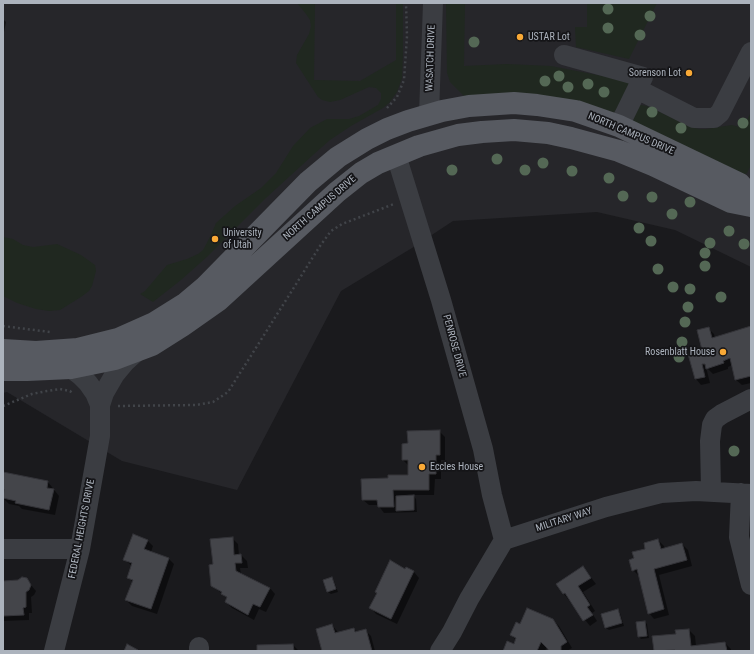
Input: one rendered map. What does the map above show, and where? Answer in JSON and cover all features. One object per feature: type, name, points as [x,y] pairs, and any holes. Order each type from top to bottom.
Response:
[{"type":"main road","name":"NORTH CAMPUS DRIVE","points":[[3,350],[36,352],[78,349],[118,339],[154,323],[186,303],[205,287],[308,182],[328,165],[352,148],[387,129],[430,114],[456,108],[482,105],[526,104],[576,111],[619,126],[740,184],[751,197]]},
{"type":"main road","points":[[337,192],[349,172],[362,160],[377,149],[411,133],[419,127],[430,114],[444,120],[452,121],[510,118],[531,124],[548,133]]},
{"type":"main road","name":"NORTH CAMPUS DRIVE","points":[[3,370],[71,368],[115,359],[136,352],[168,336],[219,300],[337,192],[361,173],[396,155],[433,141],[470,133],[509,130],[548,133],[593,143],[619,151],[653,165],[731,202],[751,206]]},
{"type":"street","name":"WASATCH DRIVE","points":[[430,114],[433,3]]},
{"type":"street","points":[[637,89],[694,118],[714,118],[720,113],[751,52]]},
{"type":"street","points":[[564,55],[643,77],[619,126]]},
{"type":"street","name":"PENROSE DRIVE","points":[[396,155],[441,300],[483,449],[492,495],[504,540]]},
{"type":"street","name":"FEDERAL HEIGHTS DRIVE","points":[[54,651],[80,549],[100,436],[108,405],[104,393],[124,362],[136,352]]},
{"type":"street","name":"FEDERAL HEIGHTS DRIVE","points":[[71,368],[88,383],[95,393],[108,405]]},
{"type":"street","points":[[711,491],[710,441],[712,425],[715,419],[722,414],[751,399]]},
{"type":"street","name":"MILITARY WAY","points":[[504,540],[593,510],[662,493],[711,491],[746,494]]},
{"type":"street","points":[[746,494],[740,537],[751,585]]},
{"type":"street","points":[[440,651],[504,540]]},
{"type":"street","points":[[3,549],[80,549]]},
{"type":"path","points":[[385,109],[390,107],[404,80],[407,36],[406,3]]},
{"type":"path","points":[[108,405],[196,405],[213,402],[228,392],[331,231],[342,224],[409,198]]},
{"type":"path","points":[[3,326],[55,332]]},
{"type":"path","points":[[3,406],[32,394],[60,389],[70,391],[75,395]]},
{"type":"shaded area","name":"University of Utah","points":[[3,3],[751,3],[751,267],[675,230],[597,212],[453,221],[341,291],[237,490],[122,461],[7,392],[3,393]]},
{"type":"shaded area","points":[[297,3],[315,3],[314,80],[360,81],[396,60],[396,3],[403,3],[402,78],[397,92],[389,103],[383,108],[330,140],[266,198],[208,256],[153,302],[140,294],[145,291],[167,265],[187,259],[203,250],[216,223],[235,206],[261,188],[276,173],[293,146],[310,128],[327,119],[349,119],[359,116],[378,105],[381,99],[381,93],[376,88],[369,87],[340,100],[330,102],[322,100],[318,97],[296,63],[297,55],[309,34],[311,26],[310,20]]},
{"type":"shaded area","points":[[446,3],[465,3],[464,66],[507,64],[551,66],[628,81],[630,84],[617,109],[613,113],[479,99],[464,96],[450,82],[447,73]]},
{"type":"shaded area","points":[[587,3],[657,3],[629,59],[576,47],[575,27],[587,27]]},
{"type":"shaded area","points":[[638,106],[647,106],[691,127],[699,129],[732,125],[743,128],[751,112],[751,167],[747,173],[743,175],[634,123],[633,120]]},
{"type":"shaded area","points":[[3,237],[13,239],[23,245],[33,247],[57,244],[81,255],[95,265],[96,271],[92,286],[89,291],[81,297],[60,310],[49,311],[36,309],[17,303],[3,296]]},
{"type":"building","name":"Rosenblatt House","points":[[751,326],[751,376],[735,380],[730,358],[723,361],[724,363],[706,369],[705,364],[702,364],[705,377],[695,379],[688,354],[702,350],[697,330],[709,327],[712,338]]},
{"type":"building","name":"Eccles House","points":[[440,430],[440,455],[436,455],[436,474],[429,474],[429,490],[393,490],[394,507],[378,507],[377,500],[362,500],[361,479],[388,478],[388,475],[408,475],[408,460],[402,460],[402,444],[408,443],[407,431]]},
{"type":"building","points":[[3,472],[48,481],[47,488],[54,489],[49,510],[15,503],[16,501],[3,498]]},
{"type":"building","points":[[414,495],[414,510],[396,511],[396,496]]},
{"type":"building","points":[[133,534],[148,540],[144,549],[169,558],[151,609],[125,600],[133,580],[127,578],[132,563],[123,560]]},
{"type":"building","points":[[233,537],[234,555],[241,554],[242,563],[235,563],[236,571],[270,588],[260,607],[253,604],[248,615],[225,602],[227,597],[221,594],[222,592],[211,586],[209,565],[213,564],[210,539]]},
{"type":"building","points":[[658,539],[661,549],[682,543],[687,560],[654,569],[664,609],[648,614],[637,569],[632,571],[629,560],[634,558],[632,552],[645,549],[644,543]]},
{"type":"building","points":[[390,560],[405,569],[406,567],[414,571],[391,619],[369,608],[377,593],[375,592]]},
{"type":"building","points":[[583,566],[591,578],[578,586],[590,605],[587,607],[593,615],[583,621],[565,593],[563,594],[556,584]]},
{"type":"building","points":[[22,577],[27,578],[31,585],[29,590],[26,592],[26,607],[23,608],[24,615],[3,616],[3,581],[18,580]]},
{"type":"building","points":[[332,577],[336,589],[327,592],[323,580]]},
{"type":"building","points":[[527,608],[553,619],[567,642],[561,646],[561,651],[548,651],[548,649],[541,642],[537,651],[503,651],[507,641],[514,644],[516,638],[510,635],[516,622],[520,624]]},
{"type":"building","points":[[618,609],[622,623],[605,628],[601,614]]},
{"type":"building","points":[[645,621],[647,636],[638,637],[636,622]]},
{"type":"building","points":[[332,624],[335,633],[354,628],[355,632],[366,629],[372,651],[322,651],[316,629]]},
{"type":"building","points":[[689,629],[691,646],[725,642],[727,651],[654,651],[652,636],[676,634],[675,630]]},
{"type":"building","points":[[127,644],[138,650],[124,651]]},
{"type":"building","points":[[293,644],[294,651],[257,651],[257,645]]},
{"type":"place","name":"USTAR Lot","points":[[520,37]]},
{"type":"place","name":"Sorenson Lot","points":[[689,73]]},
{"type":"place","name":"University of Utah","points":[[215,239]]},
{"type":"place","name":"Rosenblatt House","points":[[723,352]]},
{"type":"place","name":"Eccles House","points":[[422,467]]}]
